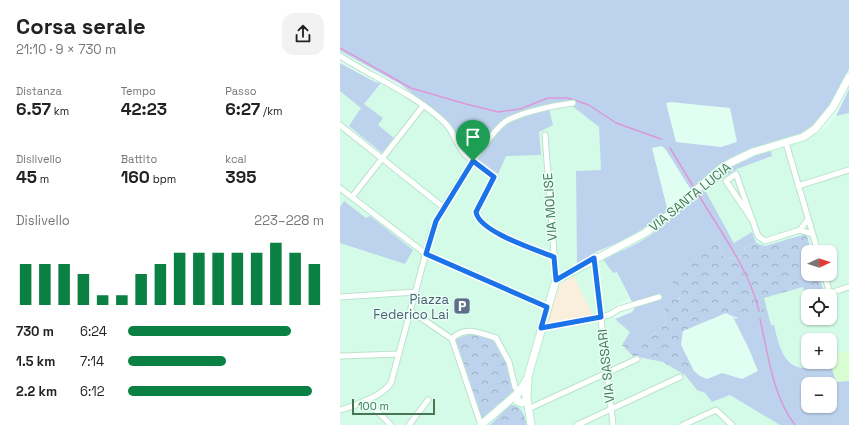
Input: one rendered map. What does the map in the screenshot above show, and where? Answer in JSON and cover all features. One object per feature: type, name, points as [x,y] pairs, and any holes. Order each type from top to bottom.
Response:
[{"type":"street","points":[[340,56],[392,85],[445,122],[453,132],[462,151],[494,177],[476,212],[479,220],[494,231],[554,257]]},
{"type":"street","name":"VIA SANTA LUCIA","points":[[556,280],[594,258],[645,233],[666,217],[720,169],[732,162],[753,152],[803,137],[815,129],[824,120],[833,107],[849,77]]},
{"type":"street","points":[[340,410],[358,405],[388,388],[391,383],[432,230],[444,207],[473,161],[506,120],[544,108],[573,103]]},
{"type":"street","points":[[352,197],[423,106]]},
{"type":"street","points":[[340,125],[444,207]]},
{"type":"street","name":"VIA MOLISE","points":[[545,135],[556,280]]},
{"type":"street","points":[[786,143],[816,245]]},
{"type":"street","points":[[798,186],[849,170]]},
{"type":"street","points":[[753,221],[726,180],[736,174],[753,221],[758,236],[765,241],[800,230],[812,234]]},
{"type":"street","points":[[340,188],[426,254],[547,307]]},
{"type":"street","points":[[800,230],[808,219]]},
{"type":"street","name":"VIA SASSARI","points":[[594,258],[613,425]]},
{"type":"street","points":[[531,425],[527,397],[528,376],[556,280]]},
{"type":"street","points":[[826,281],[830,293],[849,287]]},
{"type":"street","points":[[340,297],[416,292]]},
{"type":"street","points":[[541,328],[601,317],[619,309],[659,297]]},
{"type":"street","points":[[411,311],[452,339],[481,425],[518,393],[523,392],[527,397]]},
{"type":"street","points":[[452,339],[461,333],[475,330],[496,338],[509,362],[515,387],[518,393]]},
{"type":"street","points":[[340,356],[399,354]]},
{"type":"street","points":[[528,412],[607,372],[637,359]]},
{"type":"street","points":[[519,402],[516,398],[528,376]]},
{"type":"street","points":[[577,425],[680,376]]},
{"type":"street","points":[[508,402],[524,402],[527,397]]},
{"type":"street","points":[[366,400],[391,425]]},
{"type":"street","points":[[409,425],[428,400]]},
{"type":"street","points":[[683,425],[716,410],[732,425]]},
{"type":"shaded area","points":[[381,83],[428,105],[450,123],[466,152],[506,156],[539,132],[548,105],[568,101],[571,102],[571,105],[599,127],[601,170],[576,171],[577,264],[598,251],[613,273],[617,272],[629,298],[612,308],[615,319],[630,332],[633,356],[663,362],[685,375],[697,390],[705,393],[712,402],[730,395],[780,425],[340,425],[340,243],[405,264],[367,218],[344,202],[340,207],[340,91],[361,108],[382,152],[394,138],[378,125],[383,118],[364,104]]},
{"type":"shaded area","points":[[849,113],[849,381],[837,369],[837,333],[801,333],[801,367],[794,365],[781,352],[774,325],[771,325],[764,298],[804,287],[804,289],[801,289],[801,325],[837,325],[837,289],[823,289],[820,281],[837,281],[837,245],[810,245],[806,234],[765,246],[756,243],[752,233],[735,243],[705,190],[737,169],[772,156],[771,150],[804,140],[826,128],[836,116]]},
{"type":"shaded area","points":[[574,276],[593,315],[548,324],[558,285]]},
{"type":"shaded area","points":[[849,350],[849,381],[837,382],[837,377],[834,377],[832,369],[837,369],[837,354]]},
{"type":"green space","points":[[340,0],[849,0],[849,69],[831,105],[816,124],[801,134],[743,153],[718,167],[691,190],[666,150],[662,146],[652,148],[668,212],[627,239],[598,251],[577,264],[576,171],[601,170],[599,127],[571,105],[571,102],[548,105],[553,125],[539,132],[541,155],[506,156],[498,174],[466,152],[450,123],[400,84],[340,51]],"holes":[[[670,102],[730,108],[737,142],[721,147],[676,142],[666,103]]]},
{"type":"green space","points":[[340,63],[375,82],[381,83],[364,104],[383,118],[378,125],[394,138],[382,153],[349,126],[361,108],[340,91]]},
{"type":"green space","points":[[849,89],[849,113],[836,116]]},
{"type":"green space","points":[[771,150],[772,156],[737,169],[705,190],[734,243],[752,232],[756,243],[745,247],[743,256],[731,259],[724,257],[717,238],[712,235],[687,270],[680,297],[664,311],[666,323],[664,326],[644,343],[622,345],[630,332],[615,319],[632,312],[635,308],[617,272],[613,273],[602,258],[628,248],[652,234],[668,221],[696,193],[724,170]]},
{"type":"green space","points":[[344,201],[366,218],[370,216],[413,250],[405,264],[340,243],[340,207]]},
{"type":"green space","points":[[712,234],[717,238],[724,257],[731,259],[743,256],[745,247],[756,243],[765,246],[806,234],[810,245],[801,245],[801,281],[820,281],[823,289],[804,289],[803,287],[764,298],[764,313],[740,318],[726,313],[683,331],[681,345],[694,371],[685,375],[663,362],[633,356],[622,345],[644,342],[664,326],[666,323],[664,311],[668,301],[679,299],[680,297],[674,289],[672,276],[687,269]]},
{"type":"green space","points":[[764,298],[771,325],[774,325],[779,345],[790,363],[801,367],[801,369],[832,369],[834,377],[801,377],[801,413],[837,413],[837,382],[849,381],[849,425],[780,425],[730,395],[712,402],[705,393],[697,390],[685,375],[694,371],[707,379],[722,373],[742,379],[758,371],[733,317],[736,319]]},
{"type":"green space","points":[[473,333],[493,340],[508,366],[513,391],[482,421],[455,343],[456,339]]},
{"type":"green space","points":[[510,405],[514,405],[522,411],[527,425],[490,425]]},
{"type":"waterway","points":[[340,48],[411,88],[466,104],[498,112],[520,109],[548,98],[568,98],[589,105],[616,123],[661,139]]},
{"type":"waterway","points":[[670,148],[693,186]]},
{"type":"waterway","points":[[698,194],[741,265],[759,311]]},
{"type":"waterway","points":[[760,319],[776,388],[781,402],[795,425]]},
{"type":"place","name":"Piazza Federico Lai","points":[[462,306]]},
{"type":"route","points":[[473,161],[494,177],[476,212],[479,220],[494,231],[554,257],[556,280],[594,258],[601,317],[541,328],[547,307],[426,254],[432,230],[436,221],[473,161]]}]
